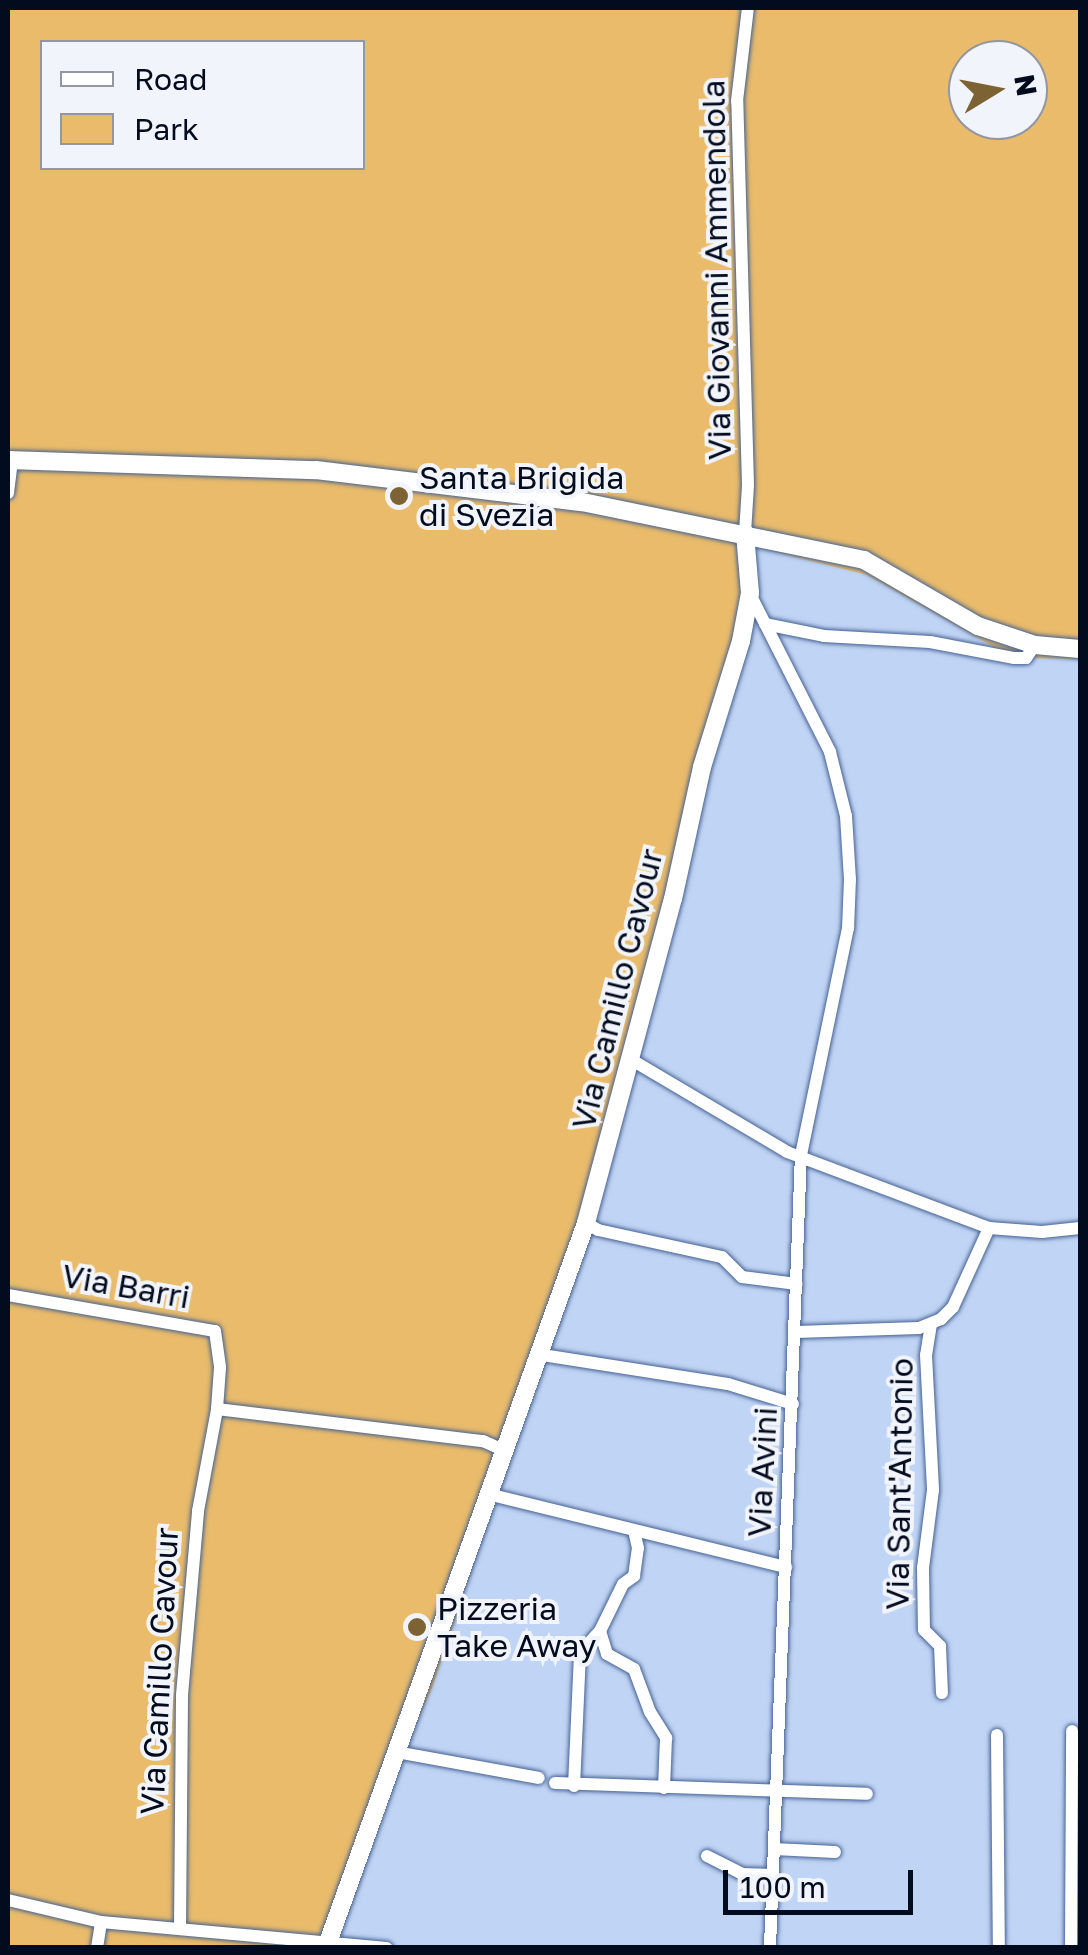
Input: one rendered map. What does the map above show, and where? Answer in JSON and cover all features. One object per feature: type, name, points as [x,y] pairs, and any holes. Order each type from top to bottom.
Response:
[{"type":"street","name":"Via Giovanni Ammendola","points":[[745,533],[748,485],[737,101],[748,8]]},
{"type":"street","points":[[8,494],[10,460],[316,470],[582,502],[864,560],[978,626],[1035,645],[1080,649]]},
{"type":"street","name":"Via Camillo Cavour","points":[[327,1943],[586,1223],[750,594],[745,533]]},
{"type":"street","name":"Via Avini","points":[[750,594],[830,752],[846,816],[849,863],[848,928],[800,1154],[770,1948]]},
{"type":"street","points":[[765,624],[824,636],[930,642],[1014,658],[1026,658],[1035,645]]},
{"type":"street","points":[[630,1058],[787,1152],[989,1228],[1042,1232],[1080,1228]]},
{"type":"street","points":[[586,1223],[598,1230],[722,1257],[742,1277],[797,1284]]},
{"type":"street","name":"Via Sant'Antonio","points":[[942,1693],[940,1646],[924,1630],[923,1568],[933,1490],[926,1356],[931,1324],[953,1307],[989,1228]]},
{"type":"street","name":"Via Barri","points":[[8,1295],[215,1331],[219,1337],[217,1410]]},
{"type":"street","points":[[796,1332],[931,1324]]},
{"type":"street","points":[[536,1354],[728,1384],[793,1404]]},
{"type":"street","points":[[217,1410],[483,1441],[503,1450]]},
{"type":"street","name":"Via Camillo Cavour","points":[[180,1928],[182,1695],[198,1511],[217,1410]]},
{"type":"street","points":[[488,1494],[786,1567]]},
{"type":"street","points":[[574,1786],[580,1653],[600,1632],[618,1591],[634,1576],[638,1548],[634,1531]]},
{"type":"street","points":[[600,1632],[607,1654],[634,1669],[650,1712],[666,1738],[664,1788]]},
{"type":"street","points":[[1071,1948],[1072,1731]]},
{"type":"street","points":[[997,1735],[998,1948]]},
{"type":"street","points":[[396,1752],[539,1778]]},
{"type":"street","points":[[556,1782],[574,1786],[867,1794]]},
{"type":"street","points":[[774,1849],[835,1852]]},
{"type":"street","points":[[707,1856],[742,1874],[773,1875]]},
{"type":"street","points":[[8,1900],[101,1922],[388,1948]]},
{"type":"street","points":[[97,1948],[101,1922]]},
{"type":"green space","points":[[8,8],[1080,8],[1080,659],[1013,658],[867,575],[755,547],[748,630],[532,1388],[433,1686],[381,1804],[332,1947],[8,1948]]},
{"type":"place","name":"Santa Brigida di Svezia","points":[[399,496]]},
{"type":"place","name":"Pizzeria Take Away","points":[[417,1627]]}]
